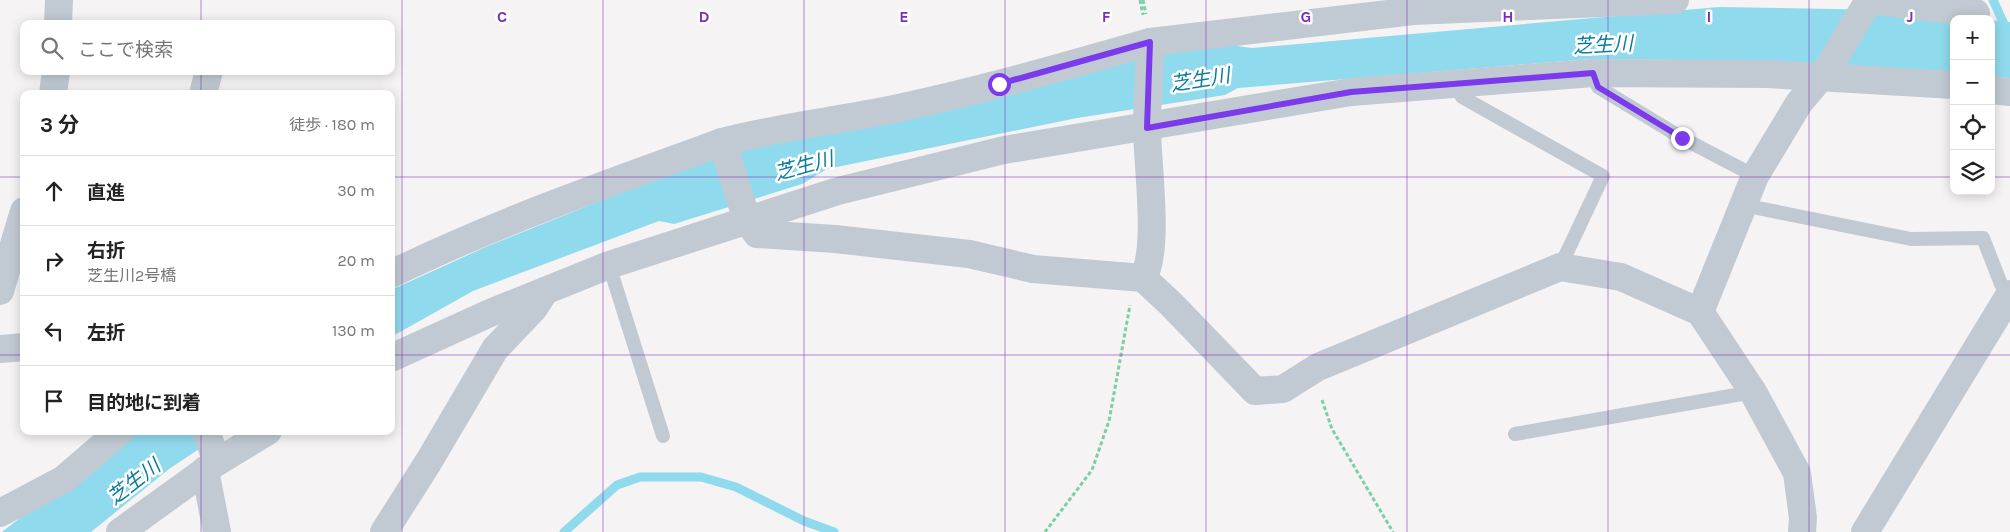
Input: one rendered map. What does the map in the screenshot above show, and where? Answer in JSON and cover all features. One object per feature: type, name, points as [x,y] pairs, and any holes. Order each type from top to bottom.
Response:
[{"type":"street","points":[[58,0],[58,20]]},
{"type":"street","points":[[395,272],[428,256],[591,189],[724,148],[773,129],[894,109],[1150,48],[1413,11],[1676,0]]},
{"type":"street","points":[[1700,312],[1755,176],[1799,103],[1824,74],[1868,3],[1976,13]]},
{"type":"street","points":[[1143,278],[1148,270],[1152,217],[1147,123],[1150,48]]},
{"type":"street","points":[[395,356],[490,313],[609,265],[745,214],[1004,150],[1147,123],[1351,92],[1593,73],[1824,74],[1950,85]]},
{"type":"street","points":[[54,90],[55,75]]},
{"type":"street","points":[[204,90],[208,75]]},
{"type":"street","points":[[1995,90],[2010,92]]},
{"type":"street","points":[[724,148],[745,214],[757,234],[845,240],[969,254],[1033,269],[1143,278],[1171,304],[1255,391],[1283,389],[1318,367],[1560,267],[1621,277],[1700,312],[1753,392],[1797,473],[1803,518],[1802,532]]},
{"type":"street","points":[[0,291],[20,224]]},
{"type":"street","points":[[384,532],[429,461],[494,350],[534,308],[545,291]]},
{"type":"street","points":[[1872,530],[2009,295]]},
{"type":"street","points":[[0,349],[20,347]]},
{"type":"street","points":[[0,513],[64,479],[115,435]]},
{"type":"street","points":[[120,532],[210,454],[258,435]]},
{"type":"street","points":[[210,454],[217,532]]},
{"type":"lane","points":[[1593,73],[1598,87],[1682,138],[1755,176]]},
{"type":"lane","points":[[1455,84],[1462,97],[1603,176],[1560,267]]},
{"type":"lane","points":[[1743,205],[1911,239],[1983,238],[2001,284],[2009,295]]},
{"type":"lane","points":[[609,265],[663,436]]},
{"type":"lane","points":[[1515,434],[1753,392]]},
{"type":"path","points":[[1045,532],[1092,470],[1109,421],[1133,290],[1143,278]]},
{"type":"path","points":[[1318,367],[1323,405],[1332,429],[1393,532]]},
{"type":"water","name":"芝生川","points":[[1719,7],[1891,10],[1950,18],[1950,74],[1763,61],[1591,59],[1238,88],[1225,95],[1077,118],[827,169],[802,184],[674,224],[659,221],[473,291],[395,335],[395,288],[488,246],[662,176],[765,143],[1208,42],[1252,48]]},
{"type":"water","points":[[1995,20],[2010,22],[2010,78],[1995,77]]},
{"type":"water","name":"芝生川","points":[[127,435],[220,435],[169,469],[91,532],[2,532]]},
{"type":"waterway","points":[[1993,0],[2010,37]]},
{"type":"waterway","points":[[564,532],[617,485],[640,477],[701,477],[736,487],[804,521],[834,532]]},
{"type":"route","points":[[999,84],[1150,42],[1147,128],[1223,113],[1351,92],[1593,73],[1598,87],[1682,138]]}]
